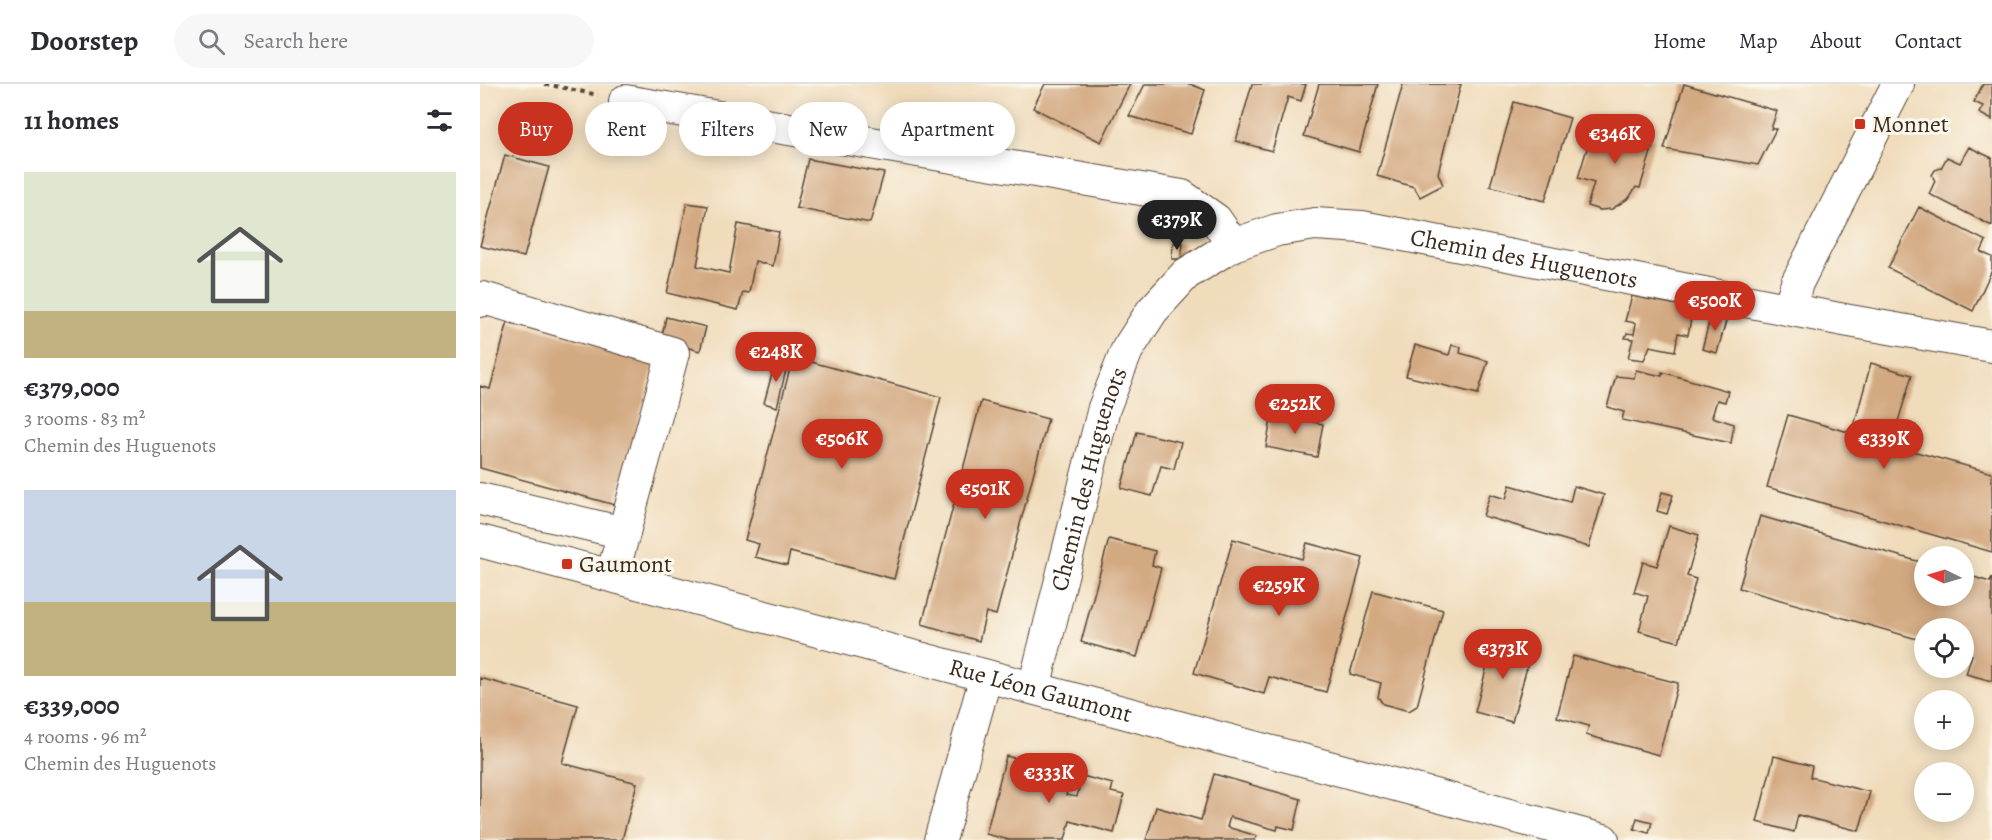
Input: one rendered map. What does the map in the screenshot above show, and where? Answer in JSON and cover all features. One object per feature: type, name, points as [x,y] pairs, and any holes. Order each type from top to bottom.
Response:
[{"type":"street","points":[[1788,309],[1797,283],[1898,84]]},
{"type":"street","points":[[625,100],[1182,196],[1216,220],[1233,245]]},
{"type":"street","name":"Chemin des Huguenots","points":[[1034,688],[1104,408],[1127,350],[1152,311],[1185,274],[1233,245],[1277,230],[1316,224],[1362,227],[1992,346]]},
{"type":"street","points":[[480,301],[483,298],[673,352],[612,576]]},
{"type":"street","points":[[480,499],[624,533]]},
{"type":"street","name":"Rue Léon Gaumont","points":[[480,541],[1603,840]]},
{"type":"street","points":[[940,840],[986,676]]},
{"type":"path","points":[[545,84],[625,100]]},
{"type":"building","points":[[1045,84],[1130,84],[1101,142],[1033,108]]},
{"type":"building","points":[[1145,84],[1190,84],[1205,90],[1191,134],[1129,116]]},
{"type":"building","points":[[1252,84],[1306,84],[1301,101],[1288,97],[1272,151],[1236,141]]},
{"type":"building","points":[[1319,84],[1378,84],[1359,152],[1304,136]]},
{"type":"building","points":[[1403,84],[1461,84],[1438,173],[1443,185],[1420,197],[1414,187],[1377,176]]},
{"type":"building","points":[[1684,84],[1777,111],[1771,129],[1776,129],[1758,165],[1664,149]]},
{"type":"building","points":[[1983,84],[1992,84],[1992,120],[1979,113],[1983,106],[1974,102]]},
{"type":"building","points":[[1514,102],[1570,118],[1545,201],[1490,186]]},
{"type":"building","points":[[1595,122],[1655,139],[1640,188],[1636,187],[1629,198],[1612,209],[1600,210],[1587,206],[1594,183],[1578,178]]},
{"type":"building","points":[[1969,147],[1992,158],[1992,226],[1929,194],[1935,181],[1932,175],[1935,170],[1941,168],[1947,157],[1960,163]]},
{"type":"building","points":[[505,156],[549,167],[524,257],[480,246]]},
{"type":"building","points":[[808,159],[884,173],[870,223],[796,208]]},
{"type":"building","points":[[687,203],[708,206],[697,266],[729,273],[738,224],[779,232],[773,266],[755,261],[749,293],[743,292],[738,310],[667,293]]},
{"type":"building","points":[[1919,207],[1986,241],[1981,252],[1992,257],[1992,270],[1973,311],[1888,268]]},
{"type":"building","points":[[1173,243],[1183,243],[1181,259],[1172,259]]},
{"type":"building","points":[[1632,296],[1693,308],[1688,335],[1678,333],[1675,351],[1650,346],[1644,360],[1628,358],[1633,339],[1625,338],[1627,333],[1634,334],[1636,323],[1625,321]]},
{"type":"building","points":[[1712,311],[1728,314],[1717,353],[1702,349]]},
{"type":"building","points":[[666,317],[706,327],[700,351],[661,340]]},
{"type":"building","points":[[508,321],[655,361],[615,505],[480,468],[480,386],[490,389]]},
{"type":"building","points":[[1415,345],[1449,355],[1452,345],[1461,347],[1460,353],[1488,361],[1478,394],[1406,376]]},
{"type":"building","points":[[793,357],[941,397],[894,579],[790,552],[787,565],[755,557],[759,544],[745,540]]},
{"type":"building","points":[[776,359],[788,362],[777,407],[764,403]]},
{"type":"building","points":[[1871,363],[1912,375],[1891,445],[1992,473],[1992,552],[1767,487],[1788,415],[1852,433]]},
{"type":"building","points":[[1636,370],[1662,376],[1662,372],[1728,391],[1725,402],[1717,400],[1712,417],[1734,424],[1731,443],[1622,420],[1624,412],[1607,407],[1616,376],[1634,378]]},
{"type":"building","points":[[981,401],[1048,419],[996,615],[986,612],[979,641],[922,624]]},
{"type":"building","points":[[1272,414],[1323,424],[1317,457],[1266,447]]},
{"type":"building","points":[[1137,432],[1181,442],[1174,469],[1161,466],[1152,496],[1121,488]]},
{"type":"building","points":[[1510,485],[1570,502],[1574,486],[1604,495],[1589,547],[1483,516],[1490,494],[1506,499]]},
{"type":"building","points":[[1662,492],[1673,495],[1667,514],[1657,511]]},
{"type":"building","points":[[1760,516],[1914,560],[1914,606],[1974,606],[1974,577],[1990,582],[1992,577],[1992,681],[1974,676],[1974,618],[1914,618],[1914,638],[1739,588]]},
{"type":"building","points":[[1669,526],[1699,535],[1687,576],[1696,579],[1679,642],[1639,631],[1648,596],[1634,592],[1643,562],[1657,566]]},
{"type":"building","points":[[1109,539],[1155,551],[1152,565],[1161,568],[1137,657],[1081,642]]},
{"type":"building","points":[[1233,539],[1302,559],[1307,543],[1363,558],[1326,692],[1269,677],[1264,694],[1194,673]]},
{"type":"building","points":[[1373,591],[1443,610],[1417,706],[1409,711],[1383,704],[1378,697],[1381,683],[1350,674]]},
{"type":"building","points":[[1494,639],[1532,649],[1512,722],[1475,712]]},
{"type":"building","points":[[1573,656],[1678,683],[1659,755],[1586,735],[1589,726],[1557,717]]},
{"type":"building","points":[[480,678],[578,705],[562,763],[637,783],[622,840],[480,840]]},
{"type":"building","points":[[1006,756],[1072,773],[1066,795],[1077,797],[1082,776],[1113,784],[1111,792],[1124,795],[1114,833],[1070,821],[1065,840],[1009,840],[986,834]]},
{"type":"building","points":[[1774,756],[1812,766],[1810,777],[1870,792],[1859,831],[1798,815],[1794,832],[1757,822]]},
{"type":"building","points":[[1214,774],[1301,799],[1294,830],[1278,826],[1277,830],[1230,817],[1227,827],[1257,836],[1255,840],[1146,840],[1156,807],[1201,820]]},
{"type":"building","points":[[1637,818],[1652,822],[1649,833],[1634,829]]},
{"type":"place","name":"Monnet","points":[[1860,124]]},
{"type":"place","name":"Gaumont","points":[[567,564]]}]
